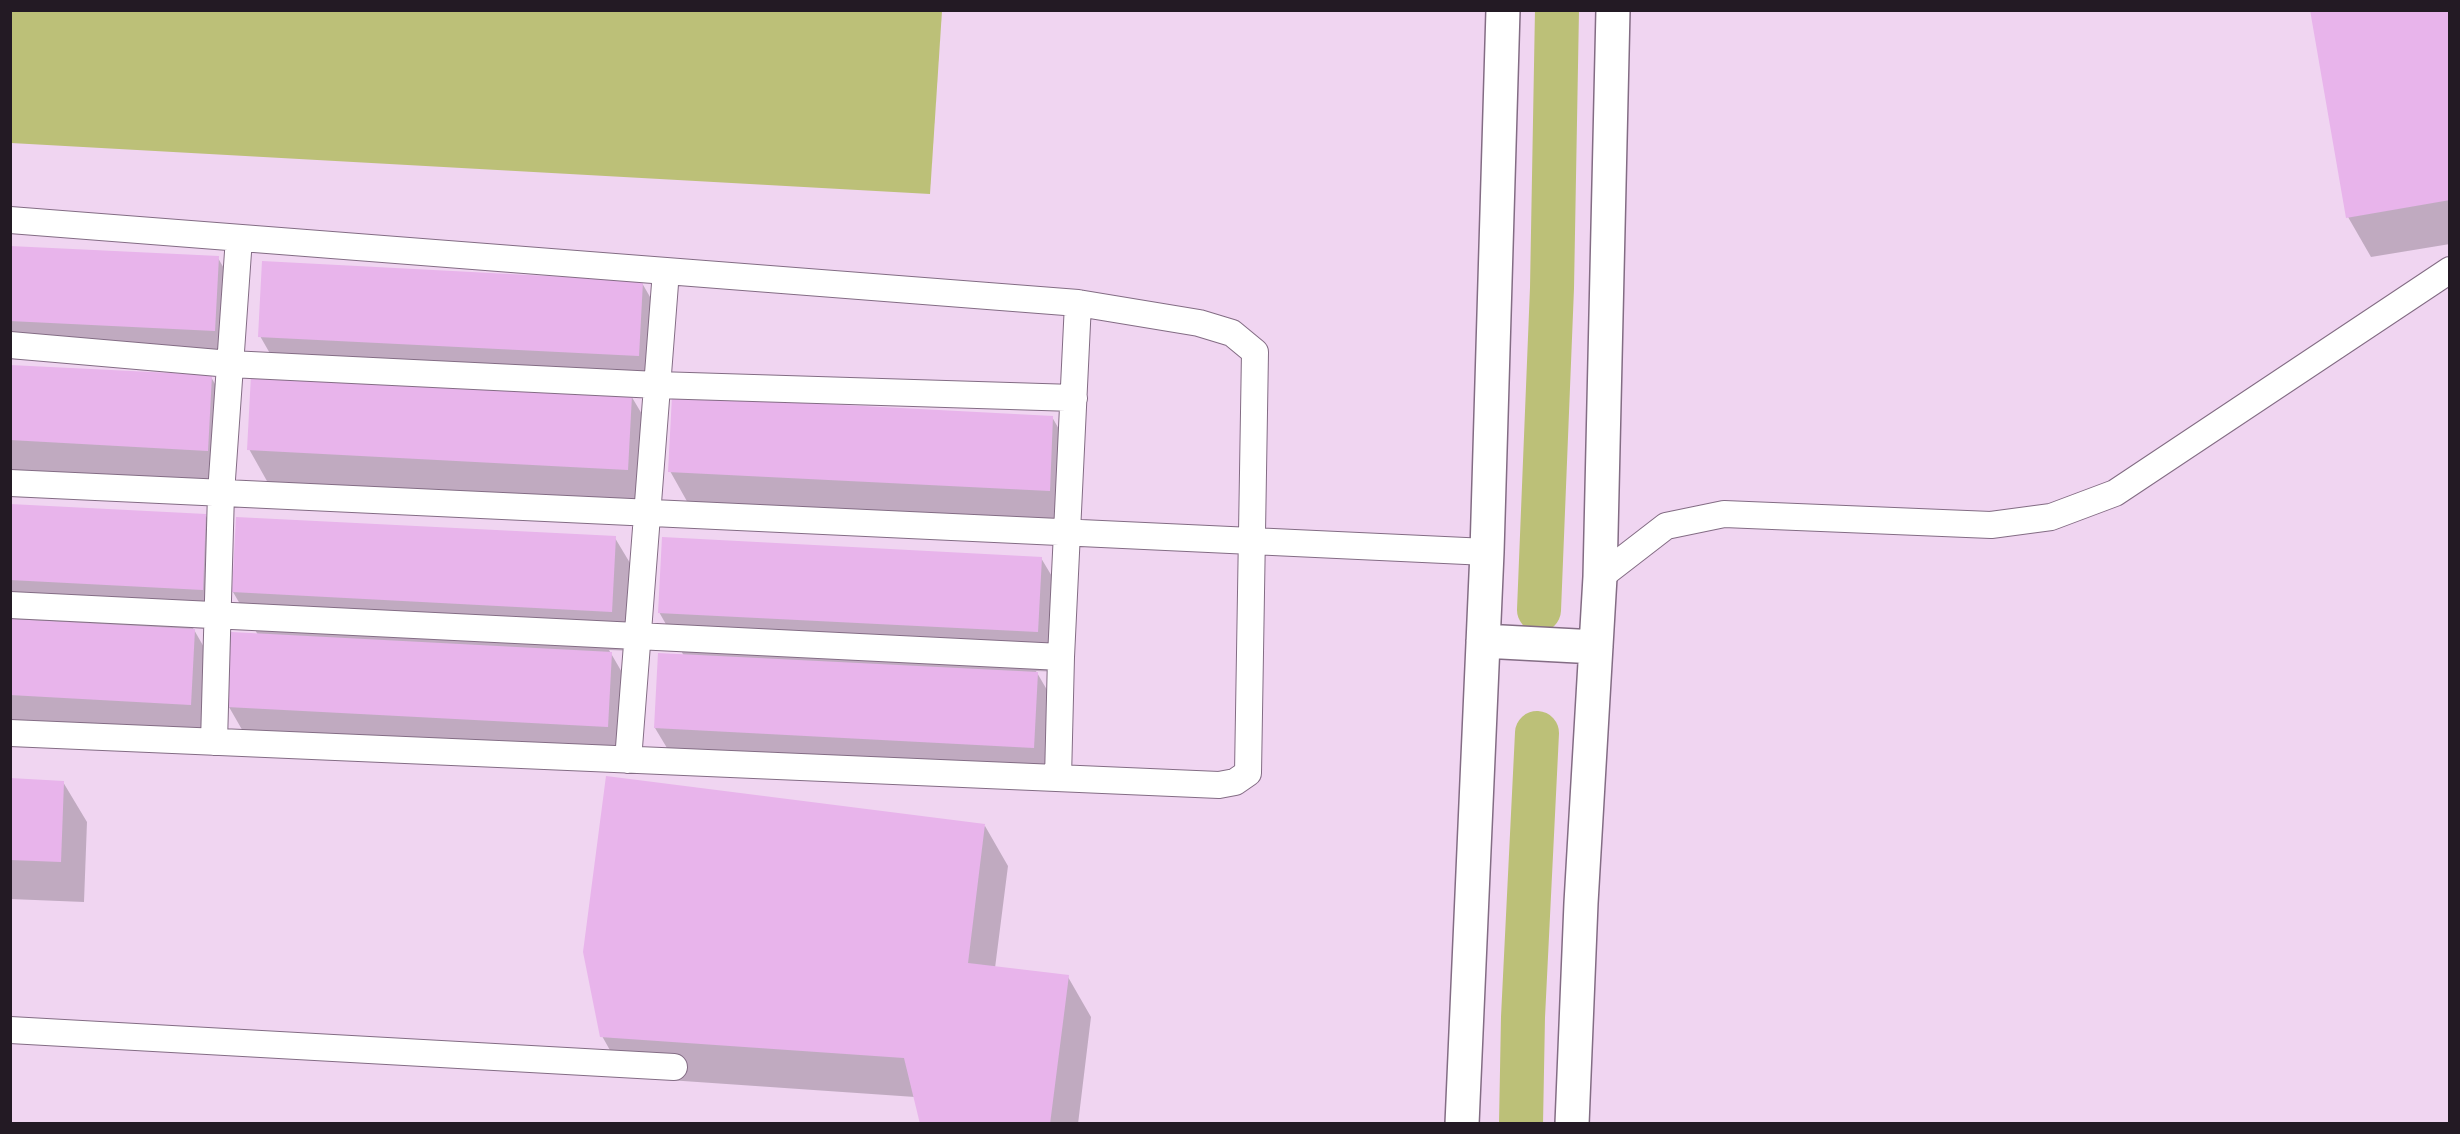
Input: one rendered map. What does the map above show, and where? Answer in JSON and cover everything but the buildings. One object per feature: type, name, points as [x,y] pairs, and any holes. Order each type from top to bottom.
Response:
[{"type":"street","points":[[1462,1124],[1487,552],[1503,10]]},
{"type":"street","points":[[1572,1124],[1581,903],[1600,577],[1613,10]]},
{"type":"street","points":[[1483,641],[1596,647]]},
{"type":"lane","points":[[10,220],[1078,303],[1198,324],[1232,333],[1255,352],[1248,773],[1235,782],[1219,785],[10,733]]},
{"type":"lane","points":[[214,742],[221,493],[239,238]]},
{"type":"lane","points":[[1600,577],[1666,526],[1724,514],[1991,525],[2051,517],[2115,493],[2450,270]]},
{"type":"lane","points":[[628,760],[666,271]]},
{"type":"lane","points":[[1058,778],[1061,657],[1078,303]]},
{"type":"lane","points":[[10,345],[230,364],[657,385],[1074,398]]},
{"type":"lane","points":[[10,483],[1487,552]]},
{"type":"lane","points":[[10,605],[1061,657]]},
{"type":"lane","points":[[10,1030],[674,1067]]},
{"type":"shaded area","points":[[10,11],[942,11],[930,194],[11,143]]},
{"type":"waterway","points":[[1539,610],[1552,288],[1557,10]]},
{"type":"waterway","points":[[1521,1124],[1523,1017],[1537,733]]}]
